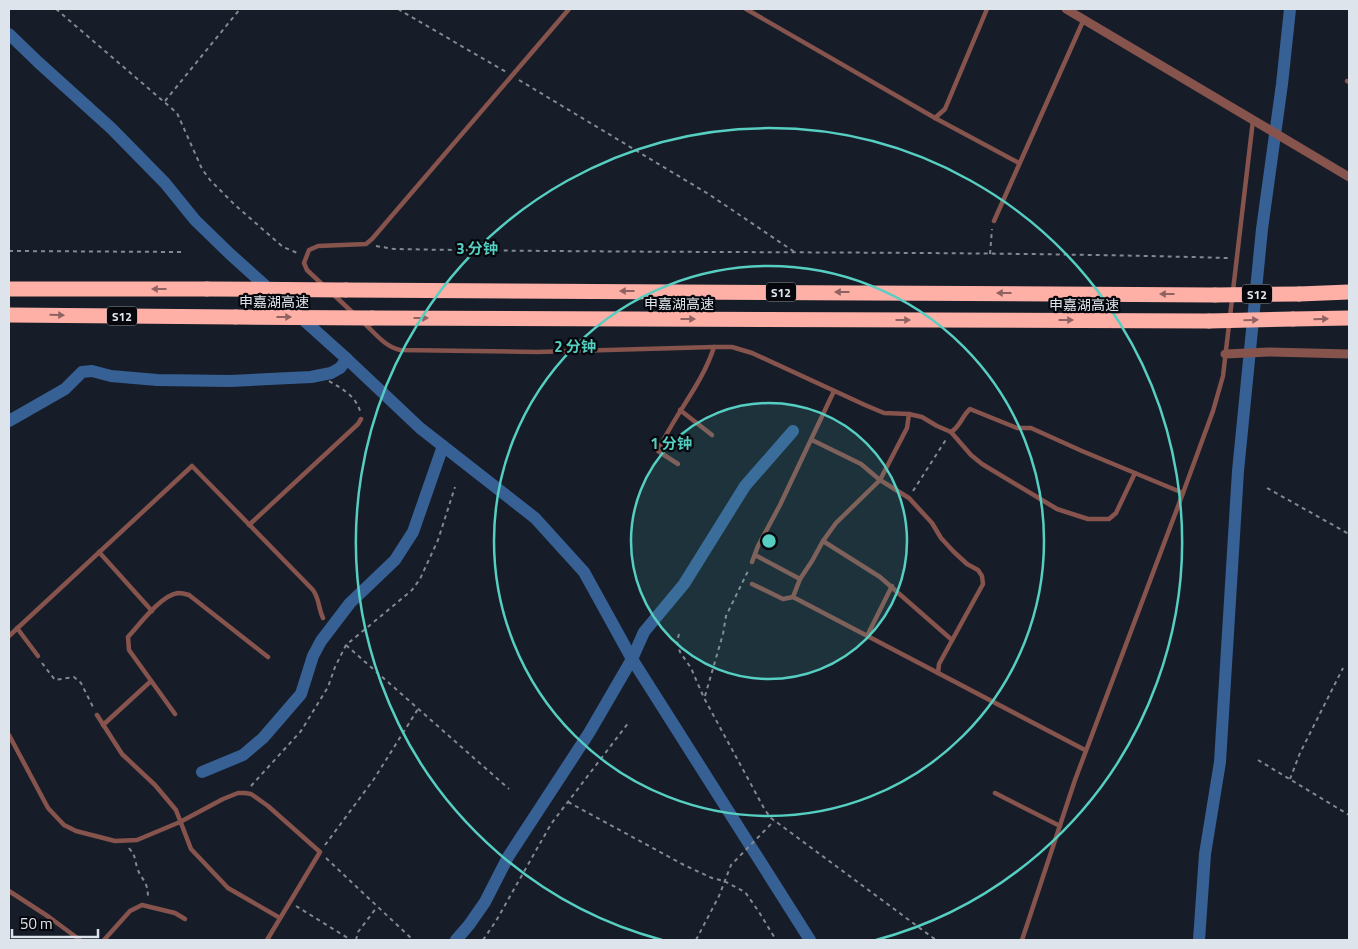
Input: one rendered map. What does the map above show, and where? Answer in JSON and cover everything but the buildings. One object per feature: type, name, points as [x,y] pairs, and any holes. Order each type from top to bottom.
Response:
[{"type":"highway","name":"申嘉湖高速","points":[[9,289],[1215,294],[1349,292]]},
{"type":"highway","name":"申嘉湖高速","points":[[9,315],[1209,321],[1349,318]]},
{"type":"street","points":[[1066,9],[1349,177]]},
{"type":"street","points":[[1225,354],[1269,352],[1349,354]]},
{"type":"lane","points":[[570,9],[366,244],[318,246],[309,250],[304,263],[307,270],[385,343],[392,348],[400,350],[537,352],[714,347],[740,348],[884,413],[909,414],[922,417],[951,432],[971,455],[982,464],[1057,510],[1088,519],[1109,519],[1116,513],[1135,473]]},
{"type":"lane","points":[[746,9],[935,118],[1019,163]]},
{"type":"lane","points":[[935,118],[945,109],[987,9]]},
{"type":"lane","points":[[994,222],[1084,19]]},
{"type":"lane","points":[[1022,940],[1086,750],[1219,394],[1223,376],[1253,119]]},
{"type":"lane","points":[[678,464],[658,451],[680,410],[700,379],[710,360],[714,347]]},
{"type":"lane","points":[[752,562],[834,391]]},
{"type":"lane","points":[[680,410],[712,435]]},
{"type":"lane","points":[[951,432],[957,428],[965,414],[970,410],[1017,428],[1030,428],[1183,493]]},
{"type":"lane","points":[[793,598],[800,579],[836,523],[880,480],[907,428],[909,414]]},
{"type":"lane","points":[[249,524],[358,424],[361,418]]},
{"type":"lane","points":[[812,440],[861,464],[880,480],[909,498],[932,523],[941,538],[953,552],[967,564],[978,570],[982,576],[983,584],[939,664],[938,673]]},
{"type":"lane","points":[[9,636],[192,466],[312,590],[318,597],[320,613],[323,618]]},
{"type":"lane","points":[[823,541],[892,586],[919,613],[952,640]]},
{"type":"lane","points":[[99,552],[152,611]]},
{"type":"lane","points":[[755,555],[800,579]]},
{"type":"lane","points":[[752,584],[783,599],[793,598],[1086,750]]},
{"type":"lane","points":[[867,636],[892,586]]},
{"type":"lane","points":[[175,714],[129,650],[128,638],[152,611],[167,598],[178,593],[190,595],[268,657]]},
{"type":"lane","points":[[17,628],[38,656]]},
{"type":"lane","points":[[103,725],[151,681]]},
{"type":"lane","points":[[97,716],[122,754],[155,785],[176,810],[191,849],[228,888],[280,918]]},
{"type":"lane","points":[[9,736],[48,808],[64,824],[76,831],[114,841],[137,840],[180,822],[238,793],[251,794],[268,806],[320,852],[267,940]]},
{"type":"lane","points":[[995,793],[1060,826]]},
{"type":"lane","points":[[9,891],[80,940]]},
{"type":"lane","points":[[104,940],[130,911],[142,905],[175,913],[185,919]]},
{"type":"path","points":[[56,9],[177,113],[202,169],[235,206],[284,247],[306,257]]},
{"type":"path","points":[[165,101],[240,9]]},
{"type":"path","points":[[398,9],[710,195],[796,253]]},
{"type":"path","points":[[990,254],[991,231],[994,222]]},
{"type":"path","points":[[366,244],[404,249],[1236,258]]},
{"type":"path","points":[[9,252],[181,252]]},
{"type":"path","points":[[329,381],[352,395],[360,410],[361,418]]},
{"type":"path","points":[[909,498],[951,432]]},
{"type":"path","points":[[245,793],[301,731],[328,687],[346,645],[394,606],[420,580],[438,540],[455,487]]},
{"type":"path","points":[[1267,488],[1349,534]]},
{"type":"path","points":[[704,698],[723,634],[726,616],[752,562]]},
{"type":"path","points":[[679,634],[677,642],[680,652],[691,668],[704,698],[765,810],[775,821],[936,940]]},
{"type":"path","points":[[346,645],[509,789]]},
{"type":"path","points":[[38,656],[55,680],[74,677],[80,683],[97,716]]},
{"type":"path","points":[[1290,779],[1300,753],[1344,668]]},
{"type":"path","points":[[413,940],[320,852],[374,779],[418,709]]},
{"type":"path","points":[[483,940],[552,824],[629,722]]},
{"type":"path","points":[[1258,760],[1349,815]]},
{"type":"path","points":[[568,802],[691,868],[712,878],[724,881],[745,892],[760,912],[776,940]]},
{"type":"path","points":[[696,940],[719,896],[730,865],[775,821]]},
{"type":"path","points":[[123,841],[136,858],[137,868],[148,886],[148,906]]},
{"type":"path","points":[[290,902],[351,940]]},
{"type":"path","points":[[356,940],[358,932],[378,907]]},
{"type":"waterway","points":[[1199,940],[1205,854],[1220,762],[1238,471],[1262,229],[1282,84],[1290,9]]},
{"type":"waterway","points":[[9,34],[111,128],[165,183],[195,220],[230,254],[347,359],[420,428],[535,518],[584,572],[632,659],[810,940]]},
{"type":"waterway","points":[[9,421],[65,389],[82,372],[92,371],[111,376],[157,380],[230,381],[311,377],[331,373],[340,368],[347,359]]},
{"type":"waterway","points":[[456,940],[485,902],[508,857],[589,733],[632,659],[644,632],[684,584],[745,486],[793,431]]},
{"type":"waterway","points":[[202,772],[243,755],[263,738],[301,694],[313,656],[321,641],[350,603],[395,560],[413,532],[443,446]]}]
